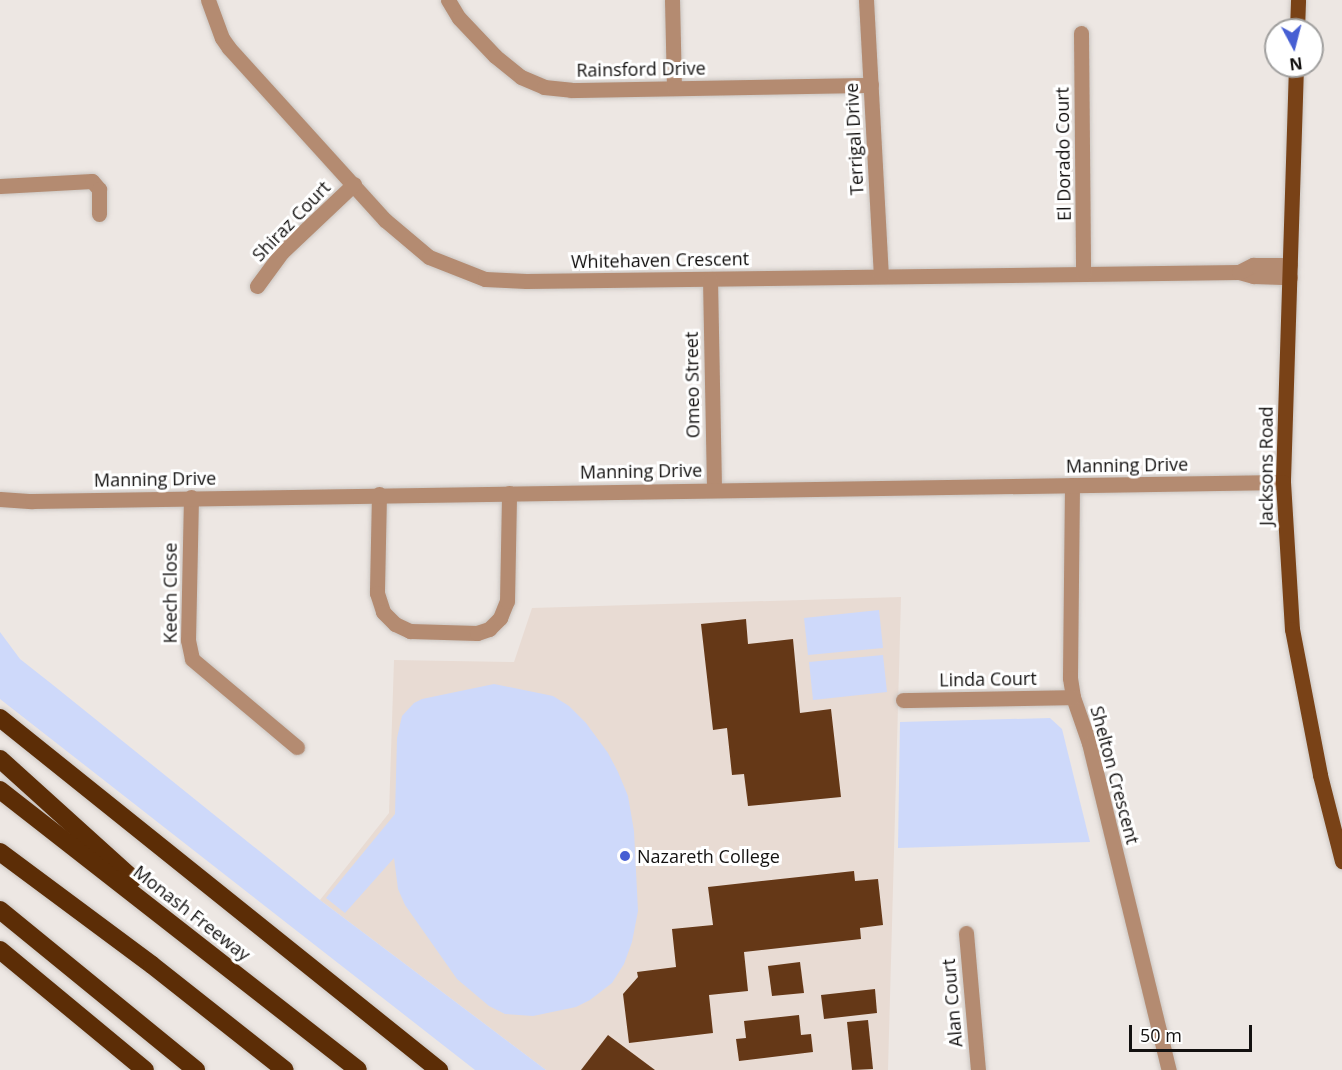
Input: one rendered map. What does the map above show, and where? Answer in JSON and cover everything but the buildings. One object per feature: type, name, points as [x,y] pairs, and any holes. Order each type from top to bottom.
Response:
[{"type":"highway","points":[[0,718],[439,1070]]},
{"type":"highway","points":[[0,759],[241,977]]},
{"type":"highway","name":"Monash Freeway","points":[[0,790],[358,1070]]},
{"type":"highway","points":[[0,852],[152,965],[285,1070]]},
{"type":"highway","points":[[0,910],[196,1070]]},
{"type":"highway","points":[[0,950],[145,1070]]},
{"type":"main road","points":[[1297,18],[1298,0]]},
{"type":"main road","name":"Jacksons Road","points":[[1296,78],[1283,482],[1292,629],[1320,775],[1342,861]]},
{"type":"street","name":"Whitehaven Crescent","points":[[208,0],[222,38],[229,48],[385,220],[416,248],[447,266],[477,277],[526,281],[1239,272],[1253,276],[1290,271]]},
{"type":"street","name":"Rainsford Drive","points":[[448,0],[459,18],[495,56],[509,69],[532,83],[571,90],[871,85]]},
{"type":"street","points":[[672,0],[674,88]]},
{"type":"street","name":"Terrigal Drive","points":[[866,0],[881,276]]},
{"type":"street","name":"El Dorado Court","points":[[1081,33],[1083,274]]},
{"type":"street","points":[[0,186],[92,181],[99,189],[99,214]]},
{"type":"street","name":"Shiraz Court","points":[[258,286],[282,252],[354,184]]},
{"type":"street","name":"Omeo Street","points":[[710,279],[714,490]]},
{"type":"street","name":"Manning Drive","points":[[0,499],[32,501],[1283,482]]},
{"type":"street","name":"Shelton Crescent","points":[[1072,485],[1069,665],[1073,697],[1089,742],[1169,1070]]},
{"type":"street","points":[[379,494],[377,593],[383,612],[395,624],[410,631],[477,633],[489,628],[500,618],[507,601],[509,493]]},
{"type":"street","name":"Keech Close","points":[[191,497],[188,640],[192,659],[297,747]]},
{"type":"street","name":"Linda Court","points":[[903,700],[1073,697]]},
{"type":"street","name":"Alan Court","points":[[966,933],[978,1070]]},
{"type":"shaded area","name":"Nazareth College","points":[[901,597],[888,1070],[546,1070],[320,900],[389,813],[394,660],[514,662],[532,608]]},
{"type":"shaded area","points":[[879,610],[883,648],[808,655],[804,618]]},
{"type":"shaded area","points":[[0,632],[20,659],[320,900],[546,1070],[475,1070],[0,699]]},
{"type":"shaded area","points":[[883,655],[887,692],[813,700],[809,662]]},
{"type":"shaded area","points":[[494,684],[553,696],[569,706],[586,723],[608,753],[618,772],[628,796],[634,831],[638,911],[632,942],[624,964],[612,983],[590,1000],[576,1007],[533,1016],[505,1014],[489,1006],[457,979],[405,905],[398,889],[394,858],[345,913],[326,898],[395,814],[397,738],[402,716],[414,703],[422,699]]},
{"type":"shaded area","points":[[1050,718],[1062,729],[1090,842],[898,848],[900,722]]},
{"type":"place","name":"Nazareth College","points":[[625,856]]}]
